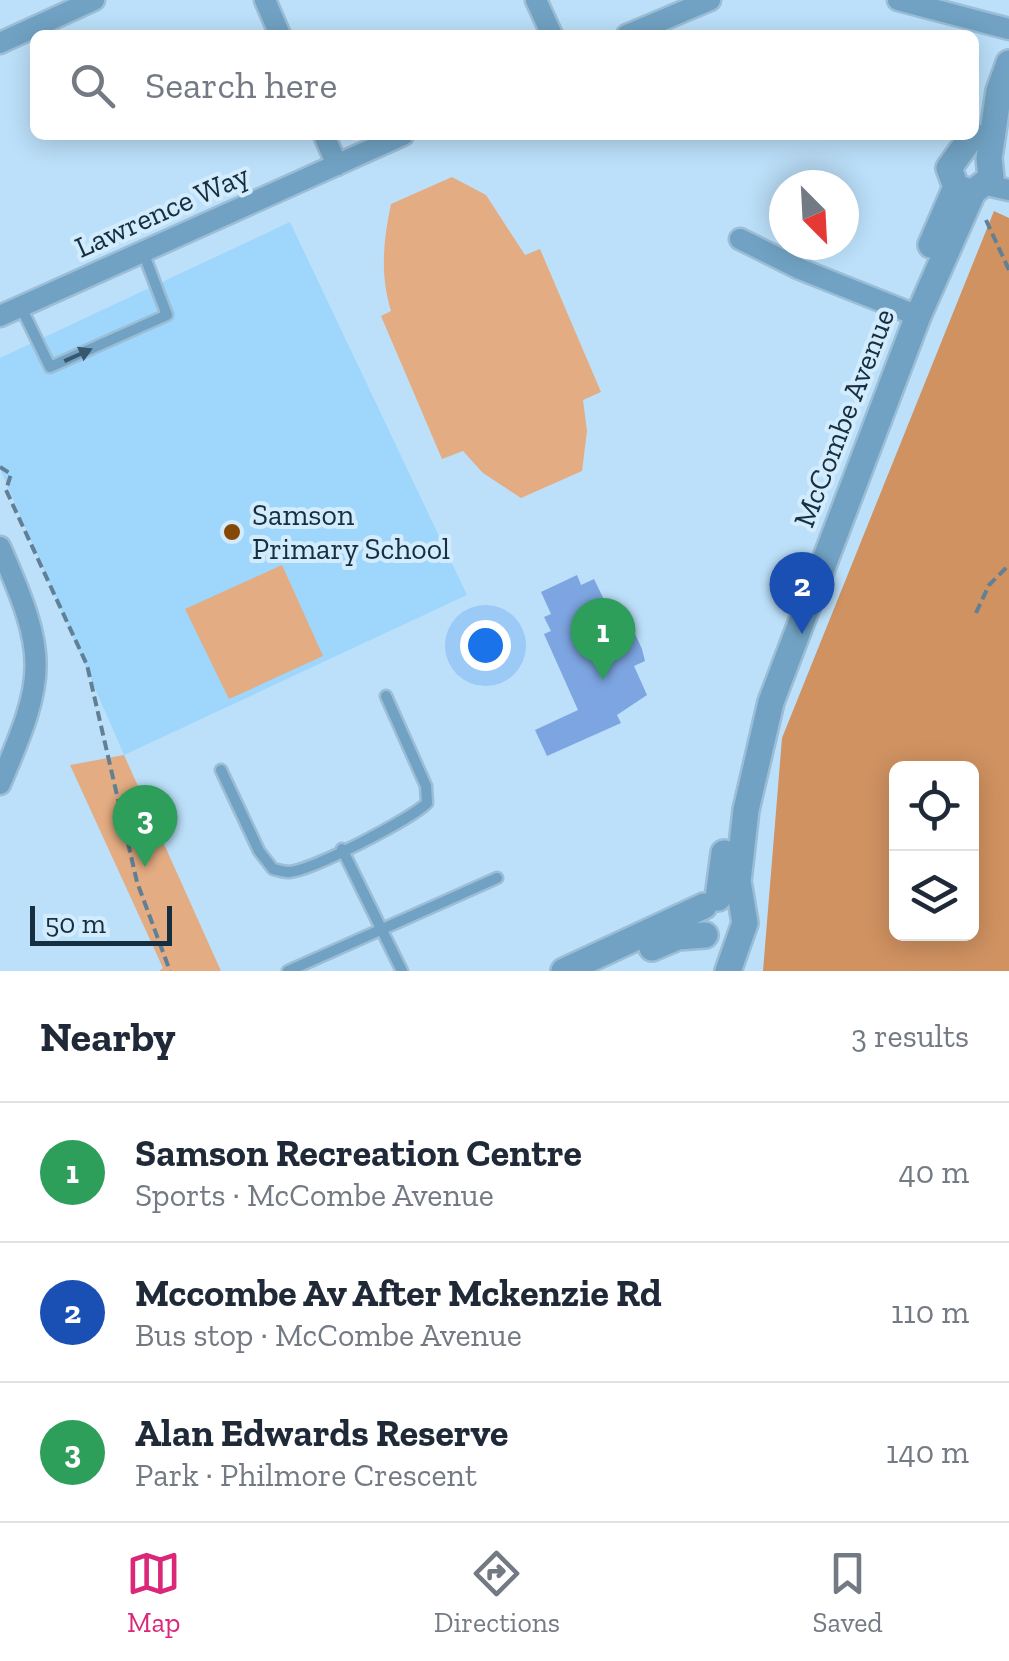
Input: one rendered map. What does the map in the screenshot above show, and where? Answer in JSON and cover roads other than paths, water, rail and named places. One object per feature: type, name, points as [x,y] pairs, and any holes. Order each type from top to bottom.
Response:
[{"type":"street","points":[[0,42],[94,0]]},
{"type":"street","points":[[265,0],[278,30]]},
{"type":"street","points":[[536,0],[550,30]]},
{"type":"street","points":[[640,30],[710,0]]},
{"type":"street","points":[[898,0],[1009,29]]},
{"type":"street","name":"McCombe Avenue","points":[[726,971],[699,920],[720,903],[730,808],[755,697],[911,313],[983,173],[999,91],[1009,63]]},
{"type":"street","points":[[326,140],[337,165]]},
{"type":"street","name":"Lawrence Way","points":[[0,316],[393,140]]},
{"type":"street","points":[[740,238],[800,269],[911,313]]},
{"type":"street","points":[[0,547],[26,606],[38,674],[33,708],[0,784]]},
{"type":"street","points":[[564,971],[720,903]]},
{"type":"street","name":"McCombe Avenue","points":[[720,903],[745,919],[726,971]]},
{"type":"street","points":[[596,971],[678,938],[708,938],[723,943],[738,937]]},
{"type":"lane","points":[[21,307],[50,367],[84,352],[168,314],[143,252]]},
{"type":"lane","points":[[222,770],[258,851],[273,869],[290,872],[413,818],[426,803],[426,786],[386,696]]},
{"type":"lane","points":[[342,849],[402,971]]},
{"type":"lane","points":[[288,971],[497,878]]},
{"type":"place","name":"Samson Primary School","points":[[232,532]]},
{"type":"place","name":"Mccombe Av After Mckenzie Rd","points":[[802,634]]},
{"type":"place","name":"Samson Recreation Centre","points":[[603,680]]},
{"type":"place","name":"Alan Edwards Reserve","points":[[145,867]]}]
